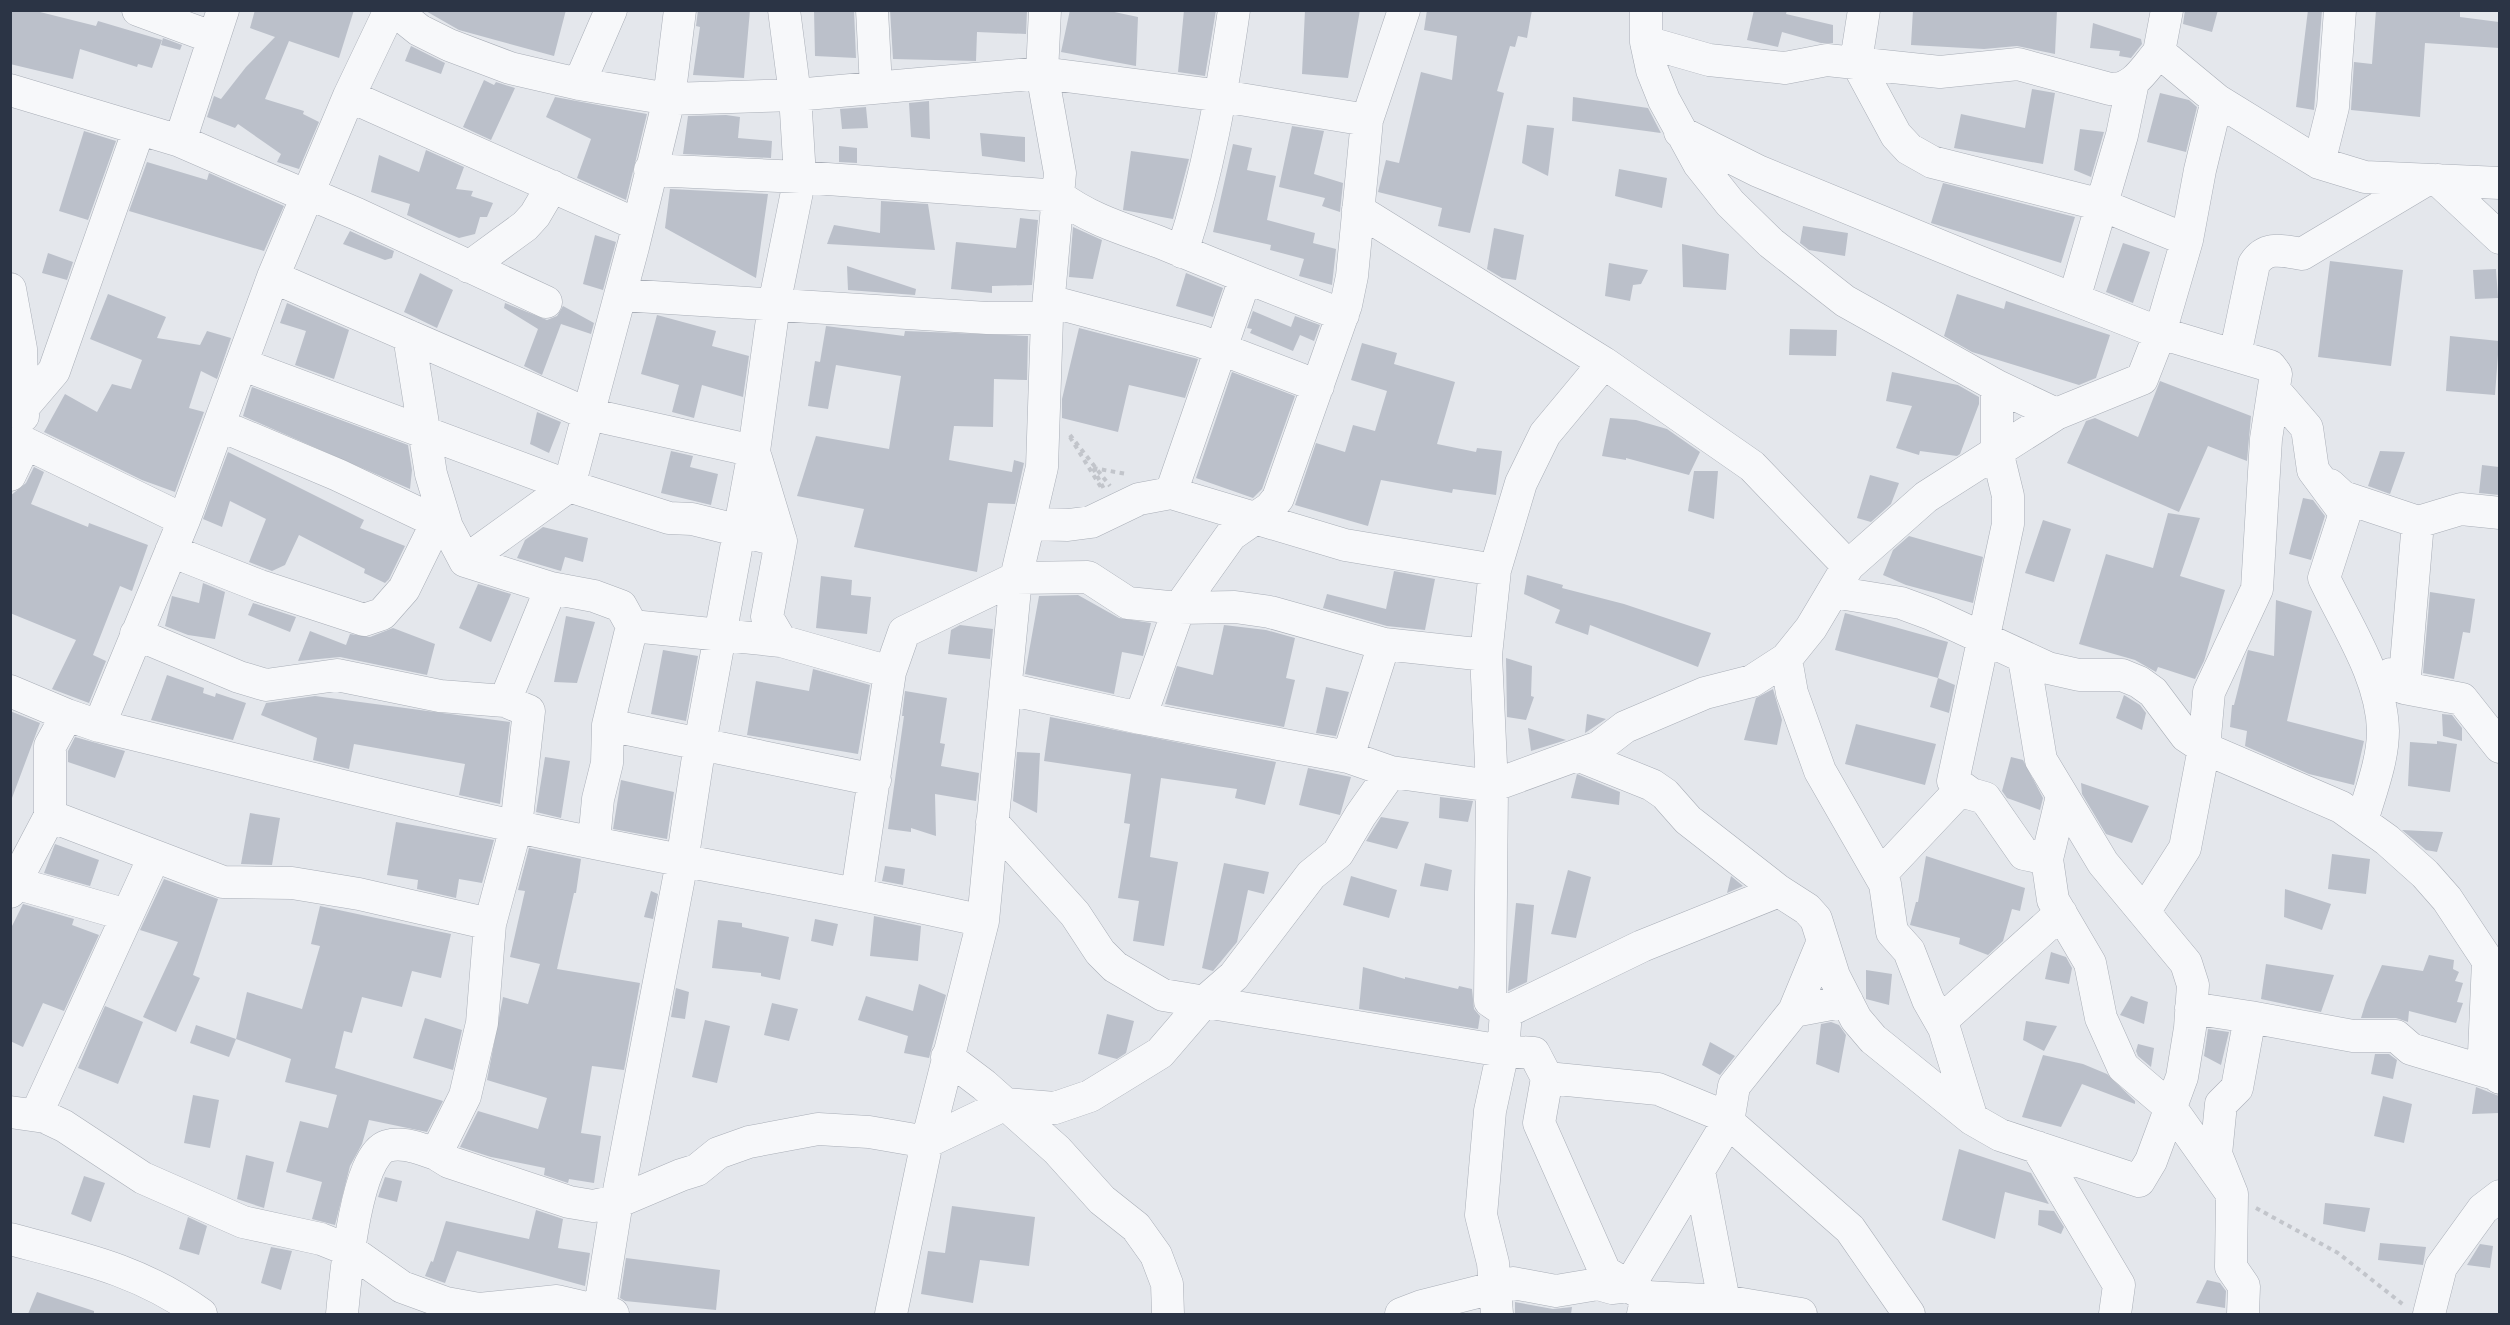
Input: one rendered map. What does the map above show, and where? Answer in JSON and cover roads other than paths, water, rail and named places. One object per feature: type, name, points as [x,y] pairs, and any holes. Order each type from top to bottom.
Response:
[{"type":"street","points":[[138,10],[219,24],[180,141]]},
{"type":"street","points":[[99,726],[135,634],[184,520],[273,277],[310,194],[349,96],[392,10],[419,30],[449,45],[510,68],[579,84],[669,99],[795,95],[1042,73],[1222,96],[1367,120]]},
{"type":"street","points":[[579,84],[611,10]]},
{"type":"street","points":[[465,561],[569,486],[621,295],[669,99],[680,10]]},
{"type":"street","points":[[154,857],[128,915],[23,1114],[64,1126],[143,1178],[176,1194],[243,1222],[321,1239],[351,1251],[402,1287],[446,1303],[479,1309],[556,1301],[604,1313],[617,1201],[682,862],[700,744],[754,451],[774,305],[800,177],[795,95],[783,10]]},
{"type":"street","points":[[872,10],[876,87]]},
{"type":"street","points":[[896,1314],[927,1142],[983,921],[1016,578],[1042,467],[1048,310],[1060,172],[1042,73],[1045,10]]},
{"type":"street","points":[[1182,252],[1201,187],[1222,96],[1234,10]]},
{"type":"street","points":[[1140,718],[1179,608],[1231,535],[1270,508],[1278,498],[1343,315],[1352,276],[1367,120],[1404,10]]},
{"type":"street","points":[[1646,10],[1646,42],[1652,70],[1680,132],[1699,164],[1730,202],[1771,243],[1845,301],[1997,386],[2055,414]]},
{"type":"street","points":[[1864,10],[1856,61],[1896,135],[1910,149],[1932,162],[2102,205],[2187,240]]},
{"type":"street","points":[[1646,42],[1709,60],[1785,68],[1827,60],[1856,61],[1940,72],[2018,64],[2110,89],[2122,90],[2133,82],[2159,52],[2167,10]]},
{"type":"street","points":[[2319,163],[2334,106],[2340,10]]},
{"type":"street","points":[[2159,52],[2217,100],[2319,163],[2365,177],[2499,183]]},
{"type":"street","points":[[2074,299],[2122,135],[2133,82]]},
{"type":"street","points":[[10,90],[180,141],[293,190],[310,194],[546,302]]},
{"type":"street","points":[[349,96],[638,225]]},
{"type":"street","points":[[1007,689],[1140,718],[1348,757],[1391,772],[1492,786],[1599,747],[1625,727],[1705,693],[1752,681],[1786,659],[1811,628],[1841,579],[1926,497],[2055,414],[2142,380],[2160,333],[2187,240],[2200,170],[2217,100]]},
{"type":"street","points":[[25,405],[54,371],[139,129]]},
{"type":"street","points":[[1680,132],[1799,188],[2160,333],[2270,366],[2277,374],[2276,392],[2266,439],[2257,589],[2209,692],[2204,748],[2185,848],[2144,912]]},
{"type":"street","points":[[650,170],[800,177],[1059,196],[1077,210],[1245,279],[1343,315]]},
{"type":"street","points":[[2432,180],[2498,236]]},
{"type":"street","points":[[2235,355],[2254,264],[2259,256],[2277,250],[2302,254],[2432,180]]},
{"type":"street","points":[[469,267],[525,226],[535,215],[552,186]]},
{"type":"street","points":[[1358,210],[1604,363],[1752,466],[1841,579],[2048,668],[2079,675],[2122,675],[2139,682],[2153,692],[2176,726],[2204,748],[2341,807],[2362,821],[2425,874],[2447,899],[2488,961],[2484,1054],[2497,1076]]},
{"type":"street","points":[[273,277],[588,414],[754,451]]},
{"type":"street","points":[[1171,493],[1223,350],[1245,279]]},
{"type":"street","points":[[10,289],[21,349],[25,405],[15,455],[184,520]]},
{"type":"street","points":[[621,295],[987,318],[1048,310],[1163,330],[1318,386]]},
{"type":"street","points":[[409,336],[423,432],[442,525],[465,561],[550,588],[594,596],[621,606],[632,626],[608,725],[606,763],[598,800],[594,841]]},
{"type":"street","points":[[1506,1012],[1490,1001],[1492,786],[1486,655],[1495,570],[1521,483],[1545,434],[1604,363]]},
{"type":"street","points":[[241,364],[569,486],[669,518],[692,519],[781,541]]},
{"type":"street","points":[[1997,386],[1997,452],[2008,496],[2008,524],[1953,781],[1962,788],[1985,798],[2024,854],[2047,859]]},
{"type":"street","points":[[2276,392],[2307,428],[2313,470],[2345,513],[2324,578],[2379,696],[2383,732],[2379,758],[2362,821]]},
{"type":"street","points":[[219,425],[338,475],[442,525]]},
{"type":"street","points":[[754,451],[781,541],[767,617],[781,641]]},
{"type":"street","points":[[2313,470],[2343,497],[2418,522],[2461,509],[2499,513]]},
{"type":"street","points":[[1029,524],[1068,525],[1091,522],[1138,499],[1171,493],[1256,517],[1313,538],[1495,570]]},
{"type":"street","points":[[2404,688],[2418,522]]},
{"type":"street","points":[[171,551],[260,586],[364,620],[382,614],[404,589],[442,525]]},
{"type":"street","points":[[857,892],[890,672],[896,646],[904,632],[1016,578],[1088,577],[1128,603],[1179,608],[1235,607],[1270,612],[1384,644],[1486,655]]},
{"type":"street","points":[[505,701],[550,588]]},
{"type":"street","points":[[632,626],[781,641],[890,672]]},
{"type":"street","points":[[2349,629],[2404,688],[2462,699],[2499,747]]},
{"type":"street","points":[[135,634],[239,677],[266,685],[337,675],[411,691],[505,701],[529,711],[516,827],[489,924],[482,1023],[467,1086],[436,1154]]},
{"type":"street","points":[[1348,757],[1384,644]]},
{"type":"street","points":[[1577,755],[1652,785],[1665,794],[1688,820],[1779,891],[1807,909],[1816,919],[1834,976],[1856,1019],[1873,1039],[1972,1119],[2000,1135],[2139,1181],[2151,1161],[2182,1077],[2193,985],[2186,963],[2103,863],[2041,760],[2024,658]]},
{"type":"street","points":[[1786,659],[1795,702],[1820,771],[1888,893],[1892,932],[1909,951],[1928,1000],[1941,1021],[1972,1119]]},
{"type":"street","points":[[10,691],[99,726],[516,827],[594,841],[682,862],[857,892],[983,921]]},
{"type":"street","points":[[68,715],[51,746],[50,816],[21,846],[13,888],[128,915]]},
{"type":"street","points":[[608,725],[875,780]]},
{"type":"street","points":[[342,1314],[361,1183],[375,1155],[385,1146],[403,1144],[436,1154],[449,1162],[569,1202],[593,1206],[617,1201],[697,1170],[718,1153],[749,1142],[818,1129],[868,1132],[927,1142],[1006,1104],[1055,1108],[1090,1096],[1160,1053],[1203,1003],[1234,976],[1311,875],[1338,853],[1360,816],[1391,772]]},
{"type":"street","points":[[1880,875],[1962,788]]},
{"type":"street","points":[[2062,796],[2047,859],[2053,900],[2090,963],[2101,1018],[2123,1066],[2171,1108],[2232,1194]]},
{"type":"street","points":[[50,816],[223,882],[292,883],[359,894],[489,924]]},
{"type":"street","points":[[992,822],[1075,914],[1100,952],[1115,968],[1163,995],[1503,1051],[1534,1053],[1548,1078],[1539,1123],[1605,1272],[1640,1299]]},
{"type":"street","points":[[1506,1012],[1642,946],[1779,891]]},
{"type":"street","points":[[1941,1021],[2061,914]]},
{"type":"street","points":[[1640,1299],[1699,1171],[1728,1122],[1734,1086],[1794,1011],[1823,941]]},
{"type":"street","points":[[1794,1011],[1847,1001]]},
{"type":"street","points":[[2192,1008],[2353,1036],[2396,1036],[2411,1049],[2497,1076]]},
{"type":"street","points":[[1497,1301],[1480,1215],[1490,1112],[1503,1051],[1506,1012]]},
{"type":"street","points":[[2243,1314],[2244,1286],[2231,1267],[2232,1194],[2216,1154],[2221,1104],[2237,1088],[2250,1017]]},
{"type":"street","points":[[947,1057],[1006,1104],[1057,1150],[1102,1200],[1136,1227],[1156,1255],[1167,1284],[1168,1314]]},
{"type":"street","points":[[1548,1078],[1658,1089],[1719,1114],[1850,1229],[1909,1314]]},
{"type":"street","points":[[2037,1147],[2119,1285],[2115,1314]]},
{"type":"street","points":[[1699,1171],[1724,1301]]},
{"type":"street","points":[[2418,1311],[2441,1267],[2483,1209],[2499,1196]]},
{"type":"street","points":[[10,1239],[117,1268],[173,1294],[201,1314]]},
{"type":"street","points":[[1401,1314],[1422,1306],[1497,1301],[1513,1283],[1556,1291],[1598,1284],[1640,1299],[1724,1301],[1801,1314]]}]
